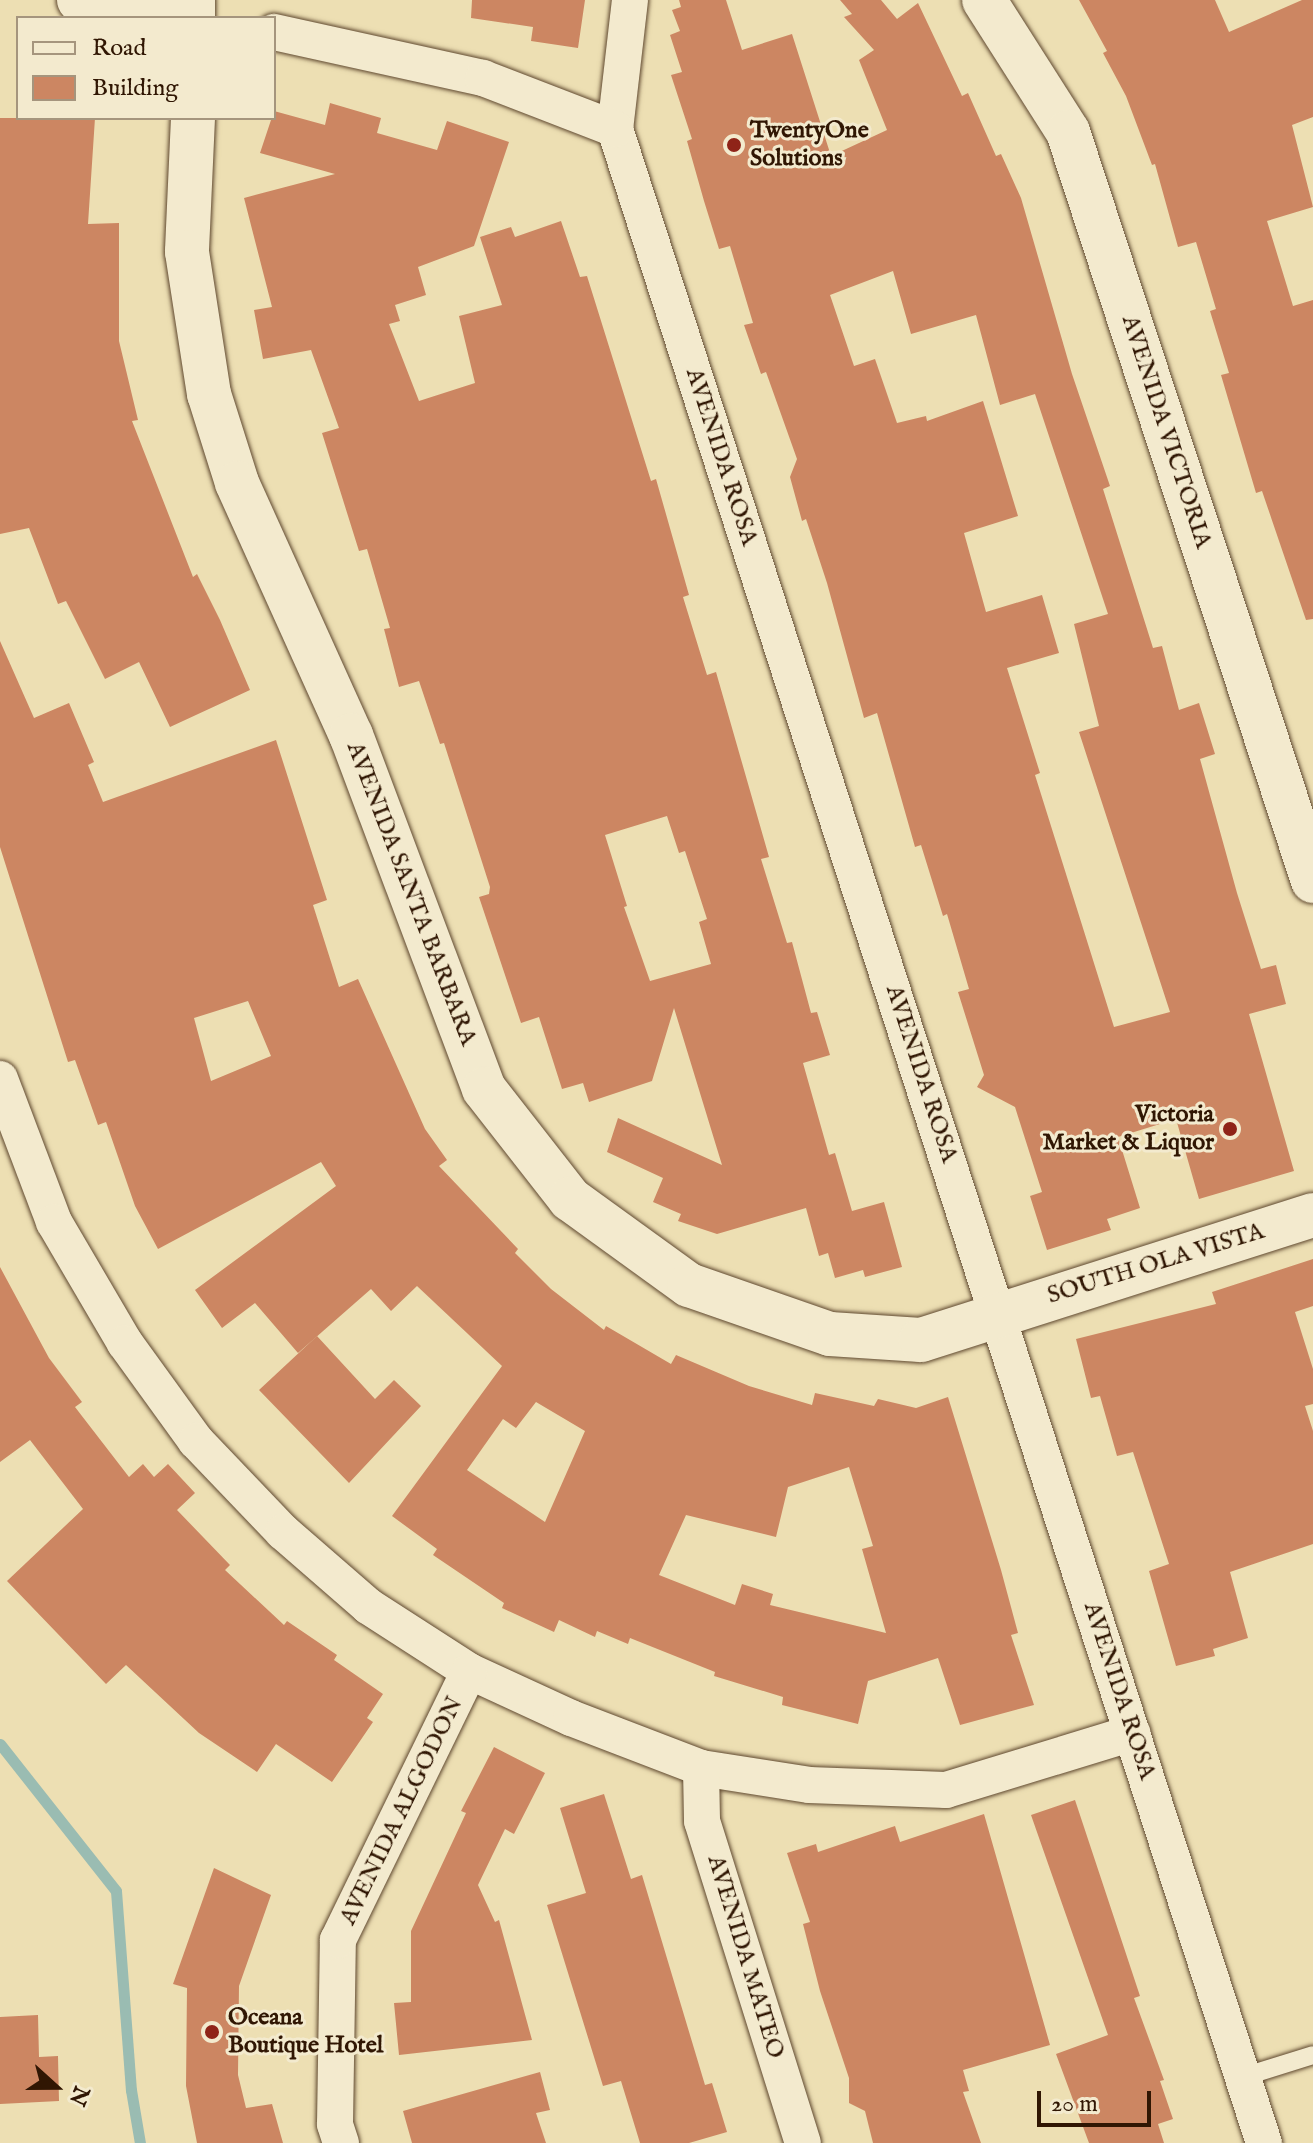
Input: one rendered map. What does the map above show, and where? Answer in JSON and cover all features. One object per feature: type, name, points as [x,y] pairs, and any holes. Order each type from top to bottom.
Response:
[{"type":"street","points":[[79,0],[159,16]]},
{"type":"street","name":"AVENIDA ROSA","points":[[630,0],[615,129],[1264,2143]]},
{"type":"street","name":"AVENIDA VICTORIA","points":[[984,0],[1068,132],[1313,881]]},
{"type":"street","points":[[276,32],[483,78],[615,129]]},
{"type":"street","name":"AVENIDA SANTA BARBARA","points":[[193,120],[187,252],[209,394],[237,483],[351,735],[484,1089],[570,1199],[689,1285],[830,1334],[921,1340],[999,1313]]},
{"type":"street","points":[[0,1079],[54,1222],[125,1343],[196,1441],[283,1532],[368,1606],[469,1671],[571,1718],[701,1768],[809,1785],[946,1790],[1133,1733]]},
{"type":"street","name":"SOUTH OLA VISTA","points":[[999,1313],[1313,1215]]},
{"type":"street","name":"AVENIDA ALGODON","points":[[341,2143],[335,2124],[338,1940],[469,1671]]},
{"type":"street","name":"AVENIDA MATEO","points":[[701,1768],[702,1821],[803,2143]]},
{"type":"lane","points":[[1243,2077],[1313,2055]]},
{"type":"building","points":[[472,0],[585,0],[578,48],[531,41],[533,27],[471,18]]},
{"type":"building","points":[[679,0],[726,0],[742,50],[792,34],[831,156],[887,130],[859,60],[874,50],[844,17],[852,14],[840,0],[881,0],[897,19],[918,3],[962,96],[968,93],[996,156],[1001,154],[1021,198],[1072,374],[1110,486],[1103,489],[1153,648],[1162,646],[1179,710],[1199,703],[1215,754],[1200,759],[1261,969],[1276,965],[1286,1004],[1249,1014],[1294,1171],[1199,1199],[1176,1119],[1118,1137],[1140,1208],[1107,1219],[1111,1230],[1047,1250],[1030,1196],[1042,1192],[1015,1107],[977,1087],[984,1075],[958,992],[969,989],[947,914],[943,916],[921,845],[915,847],[877,713],[864,718],[827,583],[806,519],[802,521],[790,477],[797,459],[766,372],[761,374],[744,325],[753,323],[730,246],[719,249],[704,201],[687,141],[692,139],[671,75],[682,72],[670,35],[680,31],[672,10],[681,7]],"holes":[[[893,271],[911,334],[976,315],[1000,405],[1035,394],[1108,614],[1074,624],[1099,726],[1079,732],[1170,1012],[1114,1027],[1035,775],[1040,773],[1007,668],[1059,653],[1042,595],[986,612],[964,533],[1018,516],[983,401],[927,421],[926,416],[897,423],[875,359],[854,366],[830,295]]]},
{"type":"building","points":[[1079,0],[1215,0],[1229,32],[1302,0],[1313,0],[1313,117],[1292,125],[1313,207],[1267,221],[1293,306],[1313,300],[1313,619],[1306,620],[1262,491],[1256,493],[1221,375],[1229,373],[1210,311],[1216,309],[1196,242],[1178,247],[1155,164],[1152,165],[1126,96],[1103,53],[1107,51]]},
{"type":"building","points":[[330,103],[381,118],[377,133],[437,150],[447,121],[509,142],[474,246],[418,267],[426,295],[395,305],[400,321],[389,324],[419,401],[475,383],[459,316],[502,305],[480,237],[511,227],[515,237],[561,221],[580,277],[587,276],[651,481],[656,479],[689,595],[683,597],[707,675],[716,672],[769,857],[761,859],[787,943],[792,942],[811,1013],[817,1012],[830,1055],[803,1063],[829,1155],[835,1153],[852,1211],[884,1202],[902,1267],[865,1277],[863,1270],[835,1278],[828,1253],[819,1256],[806,1208],[717,1234],[678,1221],[681,1214],[653,1202],[663,1178],[607,1152],[618,1118],[722,1165],[674,1008],[652,1081],[589,1102],[583,1083],[562,1089],[539,1017],[521,1023],[479,897],[489,894],[490,887],[444,743],[440,744],[419,681],[399,687],[384,629],[390,628],[367,549],[359,551],[322,433],[339,428],[311,350],[263,359],[254,310],[272,307],[244,198],[335,174],[260,153],[271,120],[276,120],[276,112],[325,125]],"holes":[[[667,816],[679,853],[685,851],[707,919],[699,922],[711,964],[650,981],[624,907],[627,906],[605,835]]]},
{"type":"building","points":[[0,118],[95,120],[88,224],[119,223],[119,341],[138,420],[132,421],[193,577],[197,574],[250,690],[170,727],[139,662],[105,679],[66,601],[58,604],[29,528],[0,534]]},
{"type":"building","points":[[0,641],[34,718],[69,703],[94,762],[88,765],[103,802],[276,740],[327,900],[313,905],[339,987],[358,979],[425,1129],[447,1160],[439,1166],[518,1249],[515,1253],[551,1289],[604,1330],[606,1326],[671,1364],[676,1355],[749,1386],[812,1405],[815,1393],[874,1406],[878,1399],[916,1408],[948,1397],[1001,1570],[1018,1633],[1011,1635],[1034,1705],[960,1725],[938,1658],[868,1681],[858,1724],[782,1705],[783,1697],[714,1676],[715,1672],[630,1638],[628,1644],[597,1631],[595,1637],[559,1620],[554,1632],[502,1608],[504,1603],[433,1555],[437,1549],[392,1516],[502,1366],[417,1286],[391,1311],[371,1289],[298,1353],[255,1303],[222,1328],[195,1290],[336,1186],[321,1162],[158,1249],[135,1206],[106,1122],[98,1125],[75,1060],[68,1062],[0,847]],"holes":[[[248,1001],[271,1056],[211,1081],[194,1018]],[[536,1402],[585,1431],[545,1522],[467,1470],[503,1419],[516,1428]],[[849,1467],[873,1546],[862,1549],[886,1633],[770,1605],[773,1594],[742,1584],[735,1605],[659,1575],[686,1515],[776,1537],[788,1487]]]},
{"type":"building","points":[[1313,1259],[1313,1306],[1295,1312],[1313,1369],[1313,1404],[1305,1406],[1313,1431],[1313,1544],[1230,1572],[1248,1638],[1213,1649],[1215,1656],[1176,1666],[1149,1571],[1169,1564],[1133,1452],[1117,1456],[1100,1396],[1091,1398],[1076,1339],[1216,1304],[1212,1292]]},
{"type":"building","points":[[0,1267],[49,1358],[82,1402],[75,1407],[129,1477],[143,1464],[154,1477],[168,1464],[195,1493],[177,1510],[230,1565],[225,1570],[284,1625],[287,1621],[337,1655],[334,1660],[383,1694],[367,1718],[373,1722],[332,1782],[276,1744],[257,1772],[199,1733],[126,1665],[106,1684],[7,1581],[83,1509],[30,1440],[0,1462]]},
{"type":"building","points":[[317,1336],[375,1399],[394,1380],[421,1406],[349,1483],[259,1390]]},
{"type":"building","points":[[494,1747],[545,1773],[514,1834],[505,1829],[478,1885],[495,1922],[499,1920],[532,2040],[399,2055],[394,2003],[411,2002],[411,1931],[466,1813],[461,1811]]},
{"type":"building","points":[[604,1794],[631,1879],[642,1875],[705,2085],[712,2083],[727,2132],[689,2143],[640,2143],[621,2081],[603,2086],[547,1905],[586,1893],[560,1808]]},
{"type":"building","points":[[1075,1800],[1140,1996],[1134,1998],[1164,2080],[1160,2081],[1173,2119],[1158,2124],[1164,2143],[1089,2143],[1056,2054],[1108,2035],[1031,1815]]},
{"type":"building","points":[[984,1814],[1050,2045],[963,2070],[969,2091],[963,2092],[981,2143],[873,2143],[865,2111],[849,2103],[849,2078],[820,1991],[803,1924],[810,1922],[787,1853],[816,1844],[818,1852],[895,1826],[900,1842]]},
{"type":"building","name":"Oceana Boutique Hotel","points":[[214,1868],[271,1895],[239,1986],[238,2075],[246,2108],[272,2104],[283,2143],[197,2143],[186,2086],[187,1988],[173,1984]]},
{"type":"building","points":[[38,2015],[39,2057],[58,2056],[59,2101],[0,2104],[0,2017]]},
{"type":"building","points":[[540,2072],[550,2110],[536,2113],[546,2143],[412,2143],[403,2111]]},
{"type":"waterway","points":[[0,1744],[116,1891],[131,2090],[140,2143]]},
{"type":"place","name":"TwentyOne Solutions","points":[[734,145]]},
{"type":"place","name":"Victoria Market & Liquor","points":[[1230,1129]]},
{"type":"place","name":"Oceana Boutique Hotel","points":[[212,2032]]}]
